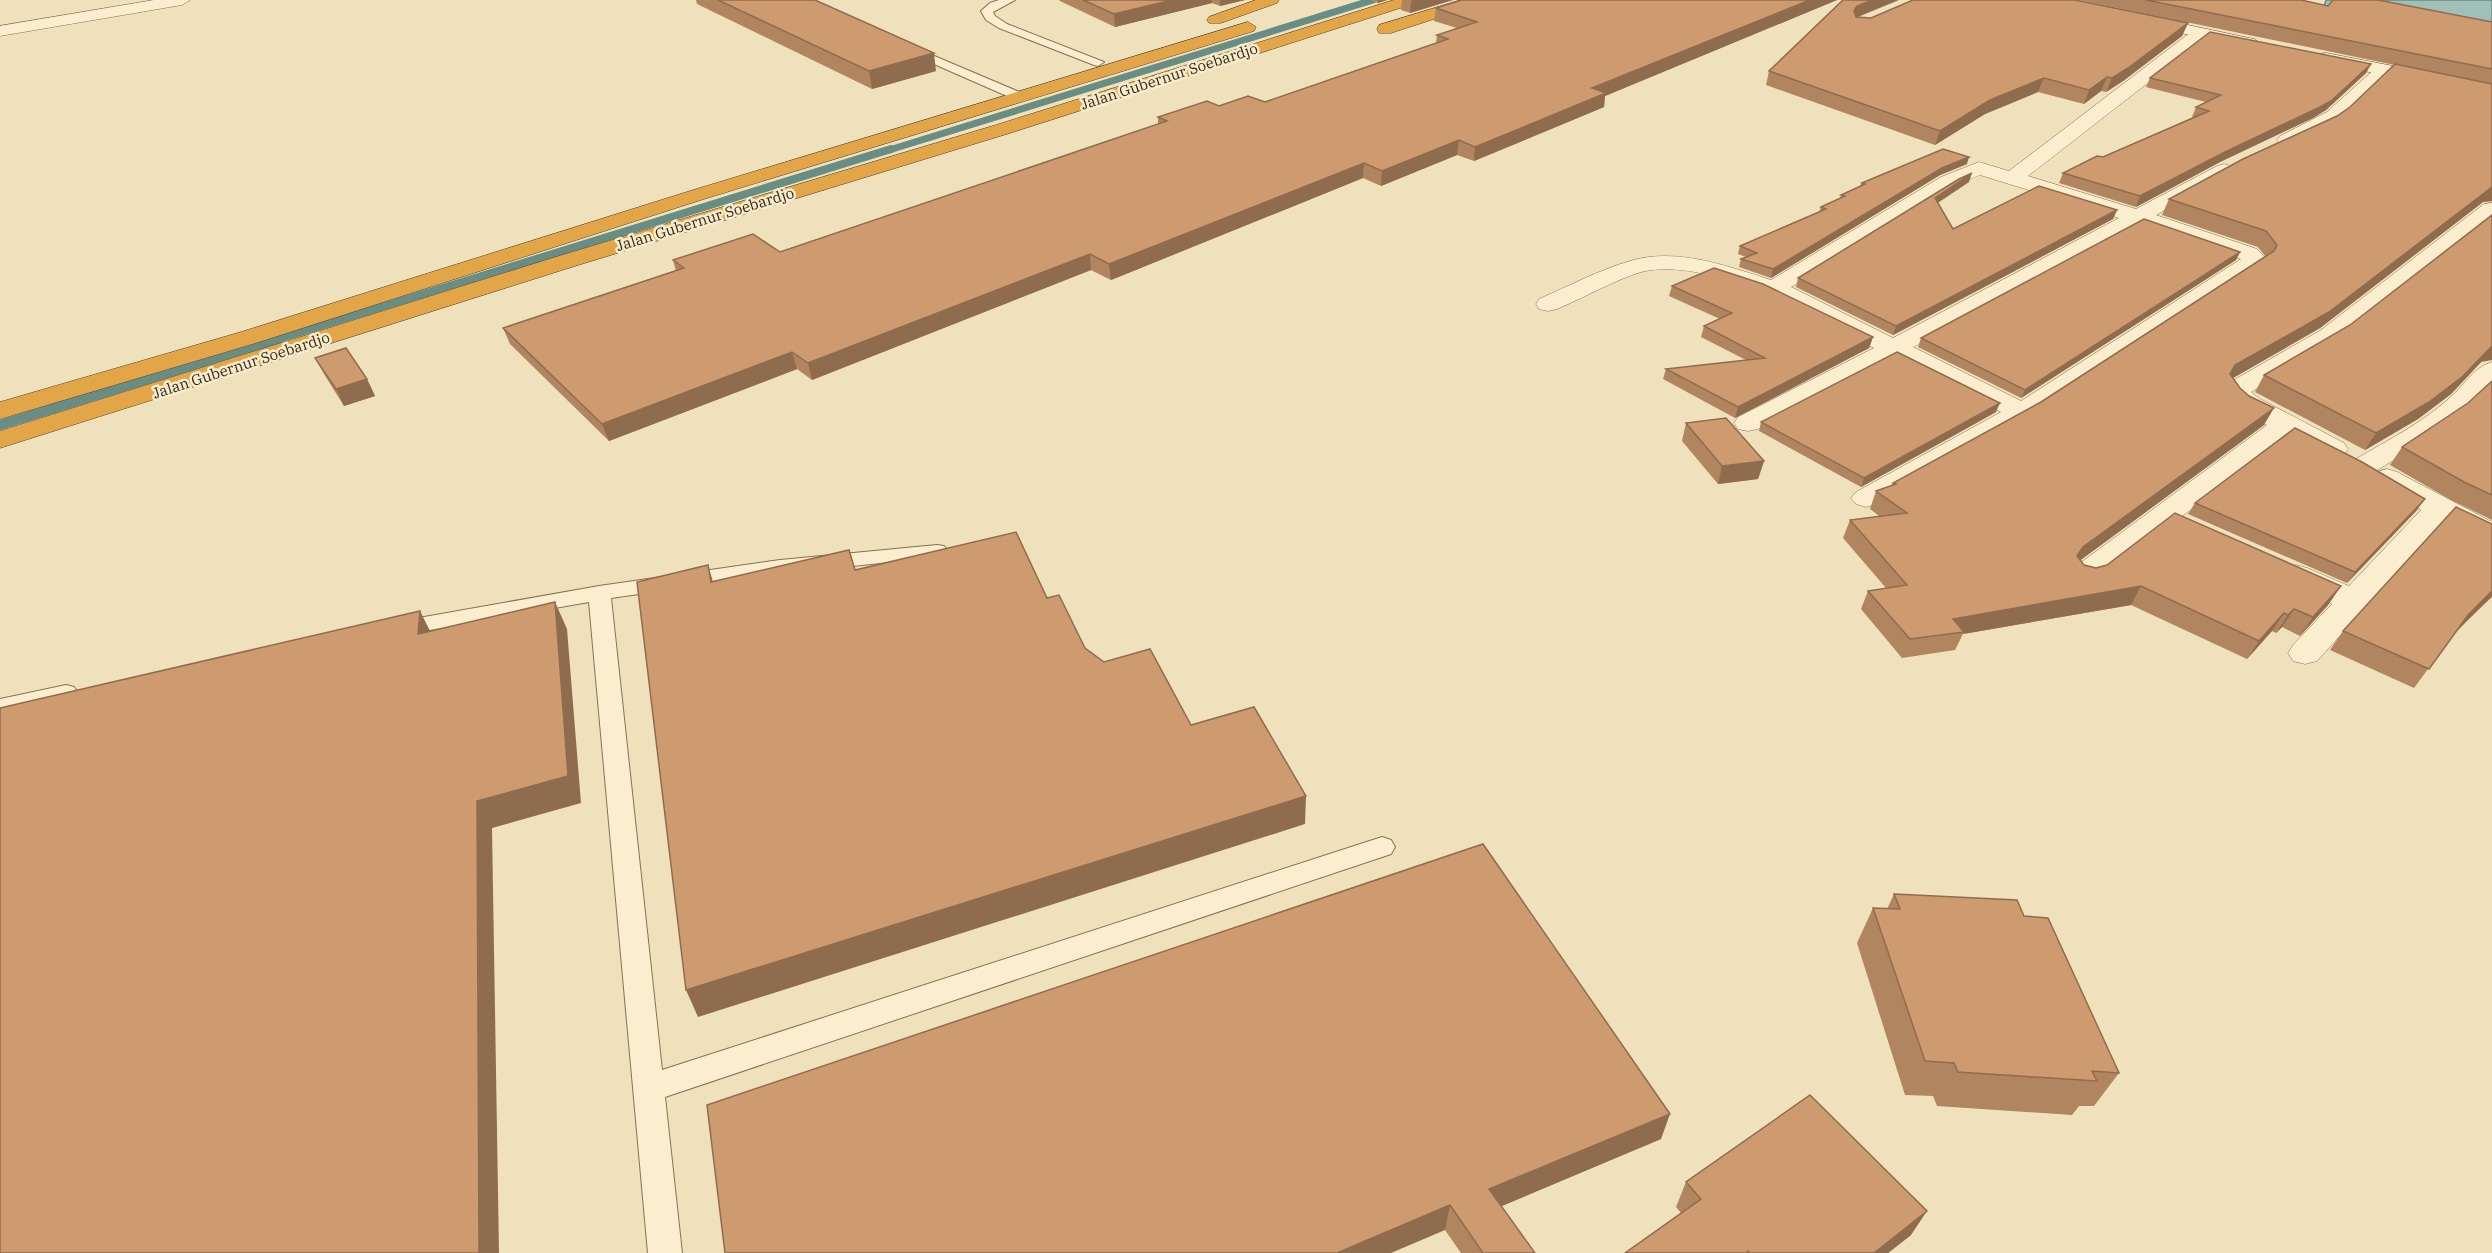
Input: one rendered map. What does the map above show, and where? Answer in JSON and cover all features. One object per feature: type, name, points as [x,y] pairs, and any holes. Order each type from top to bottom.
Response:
[{"type":"highway","name":"Jalan Gubernur Soebardjo","points":[[0,440],[567,261],[1062,110],[1410,0]]},
{"type":"highway","points":[[1324,27],[1360,36],[1478,0]]},
{"type":"highway","points":[[1070,81],[1098,62],[1276,8]]},
{"type":"highway","name":"Jalan Gubernur Soebardjo","points":[[0,411],[250,337],[1070,81],[1276,8]]},
{"type":"highway","points":[[1062,110],[1196,86]]},
{"type":"street","points":[[0,31],[182,0]]},
{"type":"street","points":[[2123,17],[2270,47]]},
{"type":"street","points":[[2014,177],[2201,33]]},
{"type":"street","points":[[2304,54],[2492,91]]},
{"type":"street","points":[[2269,148],[2334,116],[2385,70]]},
{"type":"street","points":[[1748,423],[2238,163]]},
{"type":"street","points":[[1774,288],[1948,181],[1980,168],[2137,216],[2249,254],[2256,262],[2022,412],[1866,498]]},
{"type":"street","points":[[2492,209],[2330,335],[2236,390],[2250,405],[2285,425],[2366,465],[2439,508],[2492,534]]},
{"type":"street","points":[[1548,304],[1636,266],[1647,264],[1704,267],[1774,288],[2022,412]]},
{"type":"street","points":[[2366,465],[2429,427],[2461,402],[2492,370]]},
{"type":"street","points":[[2086,574],[2285,425]]},
{"type":"street","points":[[2305,653],[2439,508]]},
{"type":"street","points":[[2162,517],[2194,531]]},
{"type":"street","points":[[2269,564],[2354,601]]},
{"type":"lane","points":[[1010,0],[994,5],[987,11],[990,18],[1003,26],[1098,62]]},
{"type":"lane","points":[[892,42],[1020,96]]},
{"type":"lane","points":[[376,633],[599,592],[780,567],[937,551]]},
{"type":"lane","points":[[599,592],[665,1253]]},
{"type":"lane","points":[[0,707],[89,688]]},
{"type":"lane","points":[[648,1089],[1382,848]]},
{"type":"water","points":[[2326,0],[2492,0],[2492,32],[2323,10]]},
{"type":"building","points":[[718,0],[815,0],[934,53],[869,71]]},
{"type":"building","points":[[1083,0],[1172,0],[1114,14]]},
{"type":"building","points":[[1462,0],[1810,0],[1592,88],[1606,93],[1475,147],[1459,140],[1382,171],[1364,163],[1109,264],[1090,254],[808,363],[792,352],[602,424],[503,328],[684,268],[673,260],[753,234],[780,252],[1167,121],[1158,117],[1207,101],[1219,106],[1248,96],[1265,102],[1448,39],[1437,35],[1477,22],[1436,8]]},
{"type":"building","points":[[1843,0],[1872,0],[1857,6],[1854,11],[1856,17],[1871,18],[1913,0],[2075,0],[2188,23],[2128,68],[2112,78],[2107,77],[2089,90],[2044,78],[1990,100],[1940,131],[1769,71]]},
{"type":"building","points":[[2146,0],[2301,0],[2328,6],[2333,0],[2378,0],[2492,22],[2492,69]]},
{"type":"building","points":[[2210,32],[2371,64],[2331,101],[2140,196],[2063,173],[2097,156],[2103,157],[2209,111],[2196,107],[2221,95],[2150,78]]},
{"type":"building","points":[[2395,64],[2492,84],[2492,187],[2329,312],[2235,365],[2230,374],[2240,388],[2249,396],[2274,408],[2083,547],[2077,556],[2084,565],[2096,568],[2107,565],[2175,513],[2341,586],[2313,617],[2294,609],[2288,615],[2284,613],[2259,641],[2141,586],[1953,619],[1964,632],[1910,639],[1868,591],[1907,585],[1850,520],[1907,513],[1876,491],[1896,484],[1893,483],[2041,402],[2274,251],[2277,245],[2266,231],[2169,199],[2243,159],[2337,116],[2350,107]]},
{"type":"building","points":[[1943,149],[1969,157],[1942,168],[1773,269],[1741,259],[1757,253],[1740,246],[1826,209],[1821,207],[1865,184],[1862,183]]},
{"type":"building","points":[[1972,173],[1935,198],[1953,229],[2039,186],[2117,210],[1896,326],[1798,278],[1959,179]]},
{"type":"building","points":[[2492,215],[2492,346],[2462,377],[2429,402],[2376,433],[2264,375],[2350,325]]},
{"type":"building","points":[[2144,219],[2240,252],[2025,390],[1921,338]]},
{"type":"building","points":[[1714,268],[1763,284],[1873,337],[1738,407],[1666,369],[1765,358],[1704,326],[1732,313],[1672,286]]},
{"type":"building","points":[[346,348],[367,379],[336,389],[315,358]]},
{"type":"building","points":[[1897,352],[2000,403],[1864,478],[1761,422]]},
{"type":"building","points":[[2492,381],[2492,495],[2402,447],[2468,403]]},
{"type":"building","points":[[1726,418],[1764,461],[1722,466],[1686,423]]},
{"type":"building","points":[[2295,428],[2362,462],[2425,499],[2355,572],[2195,503]]},
{"type":"building","points":[[2456,507],[2492,524],[2492,591],[2468,615],[2429,669],[2343,631]]},
{"type":"building","points":[[1016,532],[1047,598],[1059,595],[1085,648],[1104,662],[1150,649],[1191,725],[1254,707],[1306,796],[686,990],[637,582],[708,565],[711,582],[849,550],[855,570]]},
{"type":"building","points":[[555,602],[568,776],[477,801],[479,1253],[0,1253],[0,708],[420,611],[418,634]]},
{"type":"building","points":[[1483,844],[1670,1114],[1489,1189],[1535,1253],[1483,1253],[1450,1205],[1337,1253],[725,1253],[707,1105]]},
{"type":"building","points":[[1894,894],[2017,900],[2024,916],[2048,918],[2119,1073],[2092,1071],[2097,1081],[1958,1072],[1954,1063],[1925,1061],[1873,908],[1900,909]]},
{"type":"building","points":[[1810,1095],[1927,1211],[1874,1253],[1750,1253],[1748,1251],[1746,1253],[1625,1253],[1701,1199],[1686,1182]]},
{"type":"waterway","points":[[886,151],[1373,0]]},
{"type":"waterway","points":[[275,340],[891,149]]},
{"type":"waterway","points":[[0,425],[280,338]]}]
